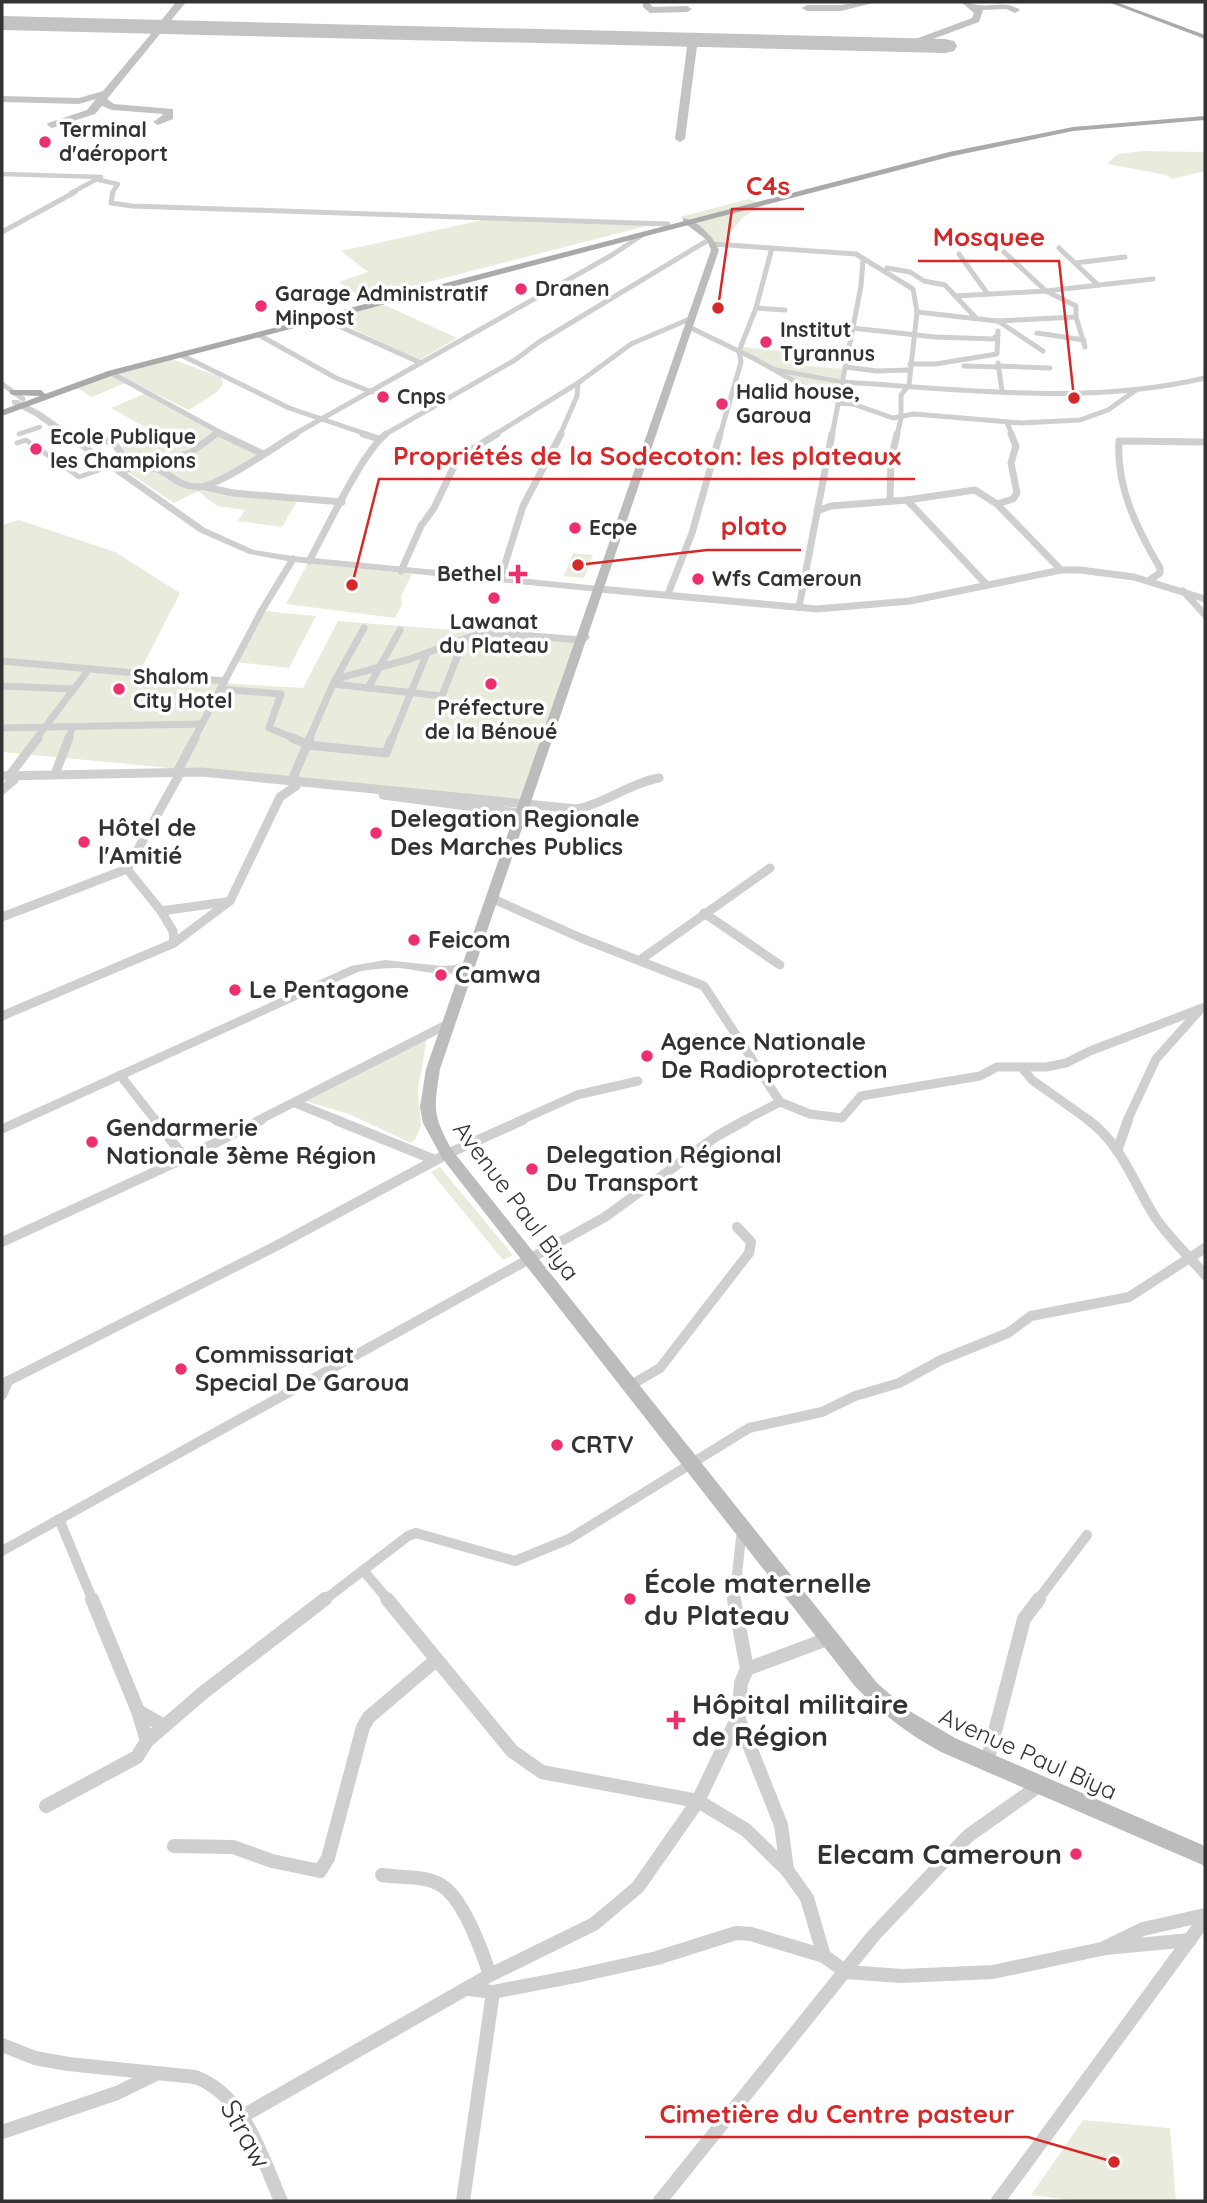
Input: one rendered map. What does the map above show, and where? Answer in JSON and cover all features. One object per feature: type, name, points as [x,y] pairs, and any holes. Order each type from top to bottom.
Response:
[{"type":"main road","points":[[1111,2],[1205,37]]},
{"type":"main road","points":[[2,409],[19,400],[111,373],[1023,137],[1099,125],[1205,117]]},
{"type":"main road","points":[[2,409],[19,400],[128,364],[685,224],[712,242]]},
{"type":"main road","name":"Avenue Paul Biya","points":[[712,242],[715,250],[582,640],[446,1025],[433,1069],[427,1107],[430,1123],[441,1157],[531,1260],[860,1679],[899,1717],[921,1732],[987,1762],[1205,1856]]},
{"type":"street","points":[[2,174],[100,178],[118,184],[111,195],[111,203],[132,206],[685,224]]},
{"type":"street","points":[[2,232],[100,178]]},
{"type":"street","points":[[205,487],[612,256],[642,235]]},
{"type":"street","points":[[309,561],[379,439],[712,242],[848,253],[879,267],[913,289],[917,312],[909,385],[901,395],[901,418],[891,460],[890,500]]},
{"type":"street","points":[[668,594],[696,520],[741,362],[739,351],[757,308],[772,247]]},
{"type":"street","points":[[1059,247],[1098,285]]},
{"type":"street","points":[[1004,252],[1046,291],[1076,306],[1076,317],[1085,343],[1037,333]]},
{"type":"street","points":[[958,254],[987,293]]},
{"type":"street","points":[[1075,262],[1125,257]]},
{"type":"street","points":[[799,607],[863,259]]},
{"type":"street","points":[[879,267],[910,272],[924,281],[943,284],[972,316],[980,320]]},
{"type":"street","points":[[955,296],[1046,291],[1153,279]]},
{"type":"street","points":[[757,308],[785,310]]},
{"type":"street","points":[[917,312],[997,321],[1076,317]]},
{"type":"street","points":[[323,319],[421,363]]},
{"type":"street","points":[[845,367],[883,372],[997,354],[997,321]]},
{"type":"street","points":[[997,321],[1043,351]]},
{"type":"street","points":[[401,571],[458,458],[661,328],[690,323],[815,393],[838,402],[901,418]]},
{"type":"street","points":[[852,328],[935,337],[993,339],[998,335]]},
{"type":"street","points":[[259,335],[336,378],[372,392]]},
{"type":"street","points":[[181,355],[289,408],[379,439]]},
{"type":"street","points":[[936,364],[1050,368]]},
{"type":"street","points":[[998,365],[1002,391]]},
{"type":"street","points":[[772,369],[842,382],[1002,391],[1166,389],[1205,378]]},
{"type":"street","points":[[111,373],[263,454]]},
{"type":"street","points":[[500,580],[523,506],[552,454],[577,396],[578,383]]},
{"type":"street","points":[[901,418],[903,415],[914,414],[1007,422],[1080,420],[1108,410],[1136,390]]},
{"type":"street","points":[[19,400],[124,471],[202,530],[252,552],[293,559],[817,609],[911,601],[1061,570],[1084,570],[1151,579],[1205,599]]},
{"type":"street","points":[[997,504],[1013,499],[1017,493],[1011,463],[1016,446],[1007,422]]},
{"type":"street","points":[[19,434],[40,427]]},
{"type":"street","points":[[124,471],[190,453],[218,432]]},
{"type":"street","points":[[80,443],[101,438],[110,440],[123,456],[124,471]]},
{"type":"street","points":[[17,443],[26,440],[79,477],[99,470]]},
{"type":"street","points":[[1151,579],[1160,573],[1160,569],[1145,542],[1117,469],[1119,441],[1205,442]]},
{"type":"street","points":[[828,455],[891,460]]},
{"type":"street","points":[[148,465],[160,469],[187,486],[233,493],[342,502]]},
{"type":"street","points":[[817,511],[831,506],[907,500],[975,490],[997,504],[1061,570]]},
{"type":"street","points":[[907,500],[987,585]]},
{"type":"street","points":[[2,918],[127,869],[262,610],[293,559]]},
{"type":"street","points":[[1182,591],[1205,615]]},
{"type":"street","points":[[2,1016],[174,943],[230,901],[280,797],[294,783],[307,744],[334,681],[364,628]]},
{"type":"street","points":[[368,688],[400,630]]},
{"type":"street","points":[[334,681],[379,669],[483,632],[582,640]]},
{"type":"street","points":[[334,681],[409,694],[442,696],[464,639]]},
{"type":"street","points":[[2,660],[89,668],[281,694],[269,728],[307,744],[386,753],[427,653]]},
{"type":"street","points":[[2,790],[7,778],[89,668]]},
{"type":"street","points":[[2,686],[73,689]]},
{"type":"street","points":[[2,728],[202,724]]},
{"type":"street","points":[[55,774],[73,727]]},
{"type":"street","points":[[7,778],[55,774],[178,774],[294,783],[523,808],[586,808],[635,782],[659,778]]},
{"type":"street","points":[[7,778],[178,774],[294,783],[523,808]]},
{"type":"street","points":[[273,783],[281,792],[280,797]]},
{"type":"street","points":[[640,960],[770,867]]},
{"type":"street","points":[[127,869],[162,911],[173,930],[174,943]]},
{"type":"street","points":[[491,898],[704,986],[780,1102],[792,1109],[830,1118],[842,1118],[861,1096],[980,1076],[997,1067],[1023,1069],[1066,1063],[1178,1015],[1202,1009]]},
{"type":"street","points":[[162,911],[230,901]]},
{"type":"street","points":[[704,913],[780,965]]},
{"type":"street","points":[[2,1129],[355,969],[396,964],[444,971],[455,970],[468,964]]},
{"type":"street","points":[[444,971],[461,985]]},
{"type":"street","points":[[1117,1151],[1129,1117],[1156,1059],[1202,1009]]},
{"type":"street","points":[[2,1242],[185,1158],[446,1025]]},
{"type":"street","points":[[1023,1069],[1032,1080],[1091,1120],[1117,1151],[1156,1218],[1205,1275]]},
{"type":"street","points":[[120,1075],[185,1158]]},
{"type":"street","points":[[2,1395],[5,1382],[276,1247],[441,1157],[578,1095],[638,1081]]},
{"type":"street","points":[[295,1102],[441,1157]]},
{"type":"street","points":[[2,1551],[531,1260],[630,1201],[718,1136],[780,1102]]},
{"type":"street","points":[[631,1385],[660,1368],[749,1253],[751,1242],[737,1227]]},
{"type":"street","points":[[46,1806],[137,1757],[147,1741],[163,1726],[363,1570],[416,1533],[515,1561],[527,1558],[569,1539],[749,1428],[822,1412],[855,1396],[899,1383],[941,1360],[1008,1333],[1031,1316],[1096,1306],[1129,1297],[1205,1248]]},
{"type":"street","points":[[59,1519],[138,1711],[147,1741]]},
{"type":"street","points":[[241,2117],[496,1972],[594,1924],[623,1902],[653,1869],[698,1801],[738,1717],[741,1683],[747,1669],[733,1596],[742,1526]]},
{"type":"street","points":[[987,1762],[1024,1619],[1087,1535]]},
{"type":"street","points":[[2,1541],[22,1539]]},
{"type":"street","points":[[363,1570],[512,1751],[542,1772],[698,1801],[746,1830],[787,1870],[812,1906],[824,1956]]},
{"type":"street","points":[[747,1669],[762,1661],[811,1649],[830,1638]]},
{"type":"street","points":[[174,1846],[233,1847],[272,1861],[320,1871],[328,1858],[363,1727],[369,1717],[436,1660]]},
{"type":"street","points":[[138,1711],[163,1726]]},
{"type":"street","points":[[738,1717],[781,1825],[787,1870]]},
{"type":"street","points":[[660,2201],[846,1972],[861,1949],[952,1851],[995,1816],[1040,1786]]},
{"type":"street","points":[[382,1875],[442,1885],[450,1893],[496,1972]]},
{"type":"street","points":[[1106,1948],[1143,1929],[1205,1917]]},
{"type":"street","points":[[998,2201],[1205,1917]]},
{"type":"street","points":[[469,1989],[493,1992],[657,1958],[736,1933],[751,1934],[824,1956],[846,1972],[947,1976],[1006,1969],[1106,1948],[1190,1940]]},
{"type":"street","points":[[463,2201],[493,1992]]},
{"type":"street","name":"Straw","points":[[2,2045],[35,2058],[207,2081],[221,2089],[241,2117],[281,2201]]},
{"type":"street","points":[[2,2132],[117,2093],[157,2074]]},
{"type":"shaded area","points":[[1143,151],[1205,152],[1205,171],[1171,179],[1167,175],[1107,164],[1118,154]]},
{"type":"shaded area","points":[[749,199],[763,205],[742,218],[723,243],[714,242],[706,232],[680,217]]},
{"type":"shaded area","points":[[487,219],[654,224],[363,299],[339,282],[368,272],[341,251]]},
{"type":"shaded area","points":[[375,306],[387,306],[457,338],[419,360],[328,317]]},
{"type":"shaded area","points":[[742,347],[795,352],[793,365],[845,369],[838,401],[739,351]]},
{"type":"shaded area","points":[[169,358],[221,377],[223,384],[217,392],[189,410],[115,374]]},
{"type":"shaded area","points":[[111,375],[125,383],[92,397],[77,388]]},
{"type":"shaded area","points":[[146,393],[260,453],[227,475],[205,485],[291,499],[296,503],[282,527],[238,521],[245,510],[217,506],[198,491],[174,503],[122,468],[119,448],[154,432],[111,408]]},
{"type":"shaded area","points":[[19,520],[115,552],[180,593],[139,673],[221,683],[303,688],[338,621],[581,640],[526,802],[2,752],[2,525]]},
{"type":"shaded area","points":[[573,553],[593,555],[584,578],[564,576]]},
{"type":"shaded area","points":[[308,563],[412,574],[401,596],[402,605],[395,618],[286,604]]},
{"type":"shaded area","points":[[264,611],[316,616],[289,668],[235,662]]},
{"type":"shaded area","points":[[427,1038],[418,1090],[421,1125],[411,1143],[349,1114],[298,1099]]},
{"type":"shaded area","points":[[440,1167],[513,1255],[503,1260],[431,1172]]},
{"type":"shaded area","points":[[1083,2120],[1170,2128],[1176,2201],[1080,2201],[1031,2195]]},
{"type":"taxiway","points":[[161,27],[181,2]]},
{"type":"taxiway","points":[[807,8],[841,8],[872,2]]},
{"type":"taxiway","points":[[905,46],[976,20],[979,12],[965,2]]},
{"type":"taxiway","points":[[646,5],[650,10],[687,9]]},
{"type":"taxiway","points":[[976,8],[1007,6],[1015,10]]},
{"type":"taxiway","points":[[107,93],[156,34],[156,30],[143,27]]},
{"type":"taxiway","points":[[678,40],[692,46],[680,139]]},
{"type":"taxiway","points":[[2,99],[79,101],[107,93]]},
{"type":"taxiway","points":[[52,125],[91,112],[107,93]]},
{"type":"taxiway","points":[[102,99],[112,107],[169,111],[169,117],[158,122]]},
{"type":"runway","points":[[2,23],[945,46]]},
{"type":"place","name":"Terminal d'aéroport","points":[[45,142]]},
{"type":"place","name":"Dranen","points":[[521,289]]},
{"type":"place","name":"Garage Administratif Minpost","points":[[261,306]]},
{"type":"place","name":"C4s","points":[[718,308]]},
{"type":"place","name":"Institut Tyrannus","points":[[766,342]]},
{"type":"place","name":"Cnps","points":[[383,397]]},
{"type":"place","name":"Mosquee","points":[[1074,398]]},
{"type":"place","name":"Halid house, Garoua","points":[[722,404]]},
{"type":"place","name":"Ecole Publique les Champions","points":[[36,449]]},
{"type":"place","name":"Ecpe","points":[[575,528]]},
{"type":"place","name":"plato","points":[[578,565]]},
{"type":"place","name":"Bethel","points":[[518,574]]},
{"type":"place","name":"Wfs Cameroun","points":[[698,579]]},
{"type":"place","name":"Propriétés de la Sodecoton: les plateaux","points":[[352,585]]},
{"type":"place","name":"Lawanat du Plateau","points":[[494,598]]},
{"type":"place","name":"Préfecture de la Bénoué","points":[[491,684]]},
{"type":"place","name":"Shalom City Hotel","points":[[119,689]]},
{"type":"place","name":"Delegation Regionale Des Marches Publics","points":[[376,833]]},
{"type":"place","name":"Hôtel de l'Amitié","points":[[84,842]]},
{"type":"place","name":"Feicom","points":[[414,940]]},
{"type":"place","name":"Camwa","points":[[441,975]]},
{"type":"place","name":"Le Pentagone","points":[[235,990]]},
{"type":"place","name":"Agence Nationale De Radioprotection","points":[[647,1056]]},
{"type":"place","name":"Gendarmerie Nationale 3ème Région","points":[[92,1142]]},
{"type":"place","name":"Delegation Régional Du Transport","points":[[532,1169]]},
{"type":"place","name":"Commissariat Special De Garoua","points":[[181,1369]]},
{"type":"place","name":"CRTV","points":[[557,1445]]},
{"type":"place","name":"École maternelle du Plateau","points":[[630,1599]]},
{"type":"place","name":"Hôpital militaire de Région","points":[[676,1720]]},
{"type":"place","name":"Elecam Cameroun","points":[[1076,1854]]},
{"type":"place","name":"Cimetière du Centre pasteur","points":[[1114,2162]]}]
